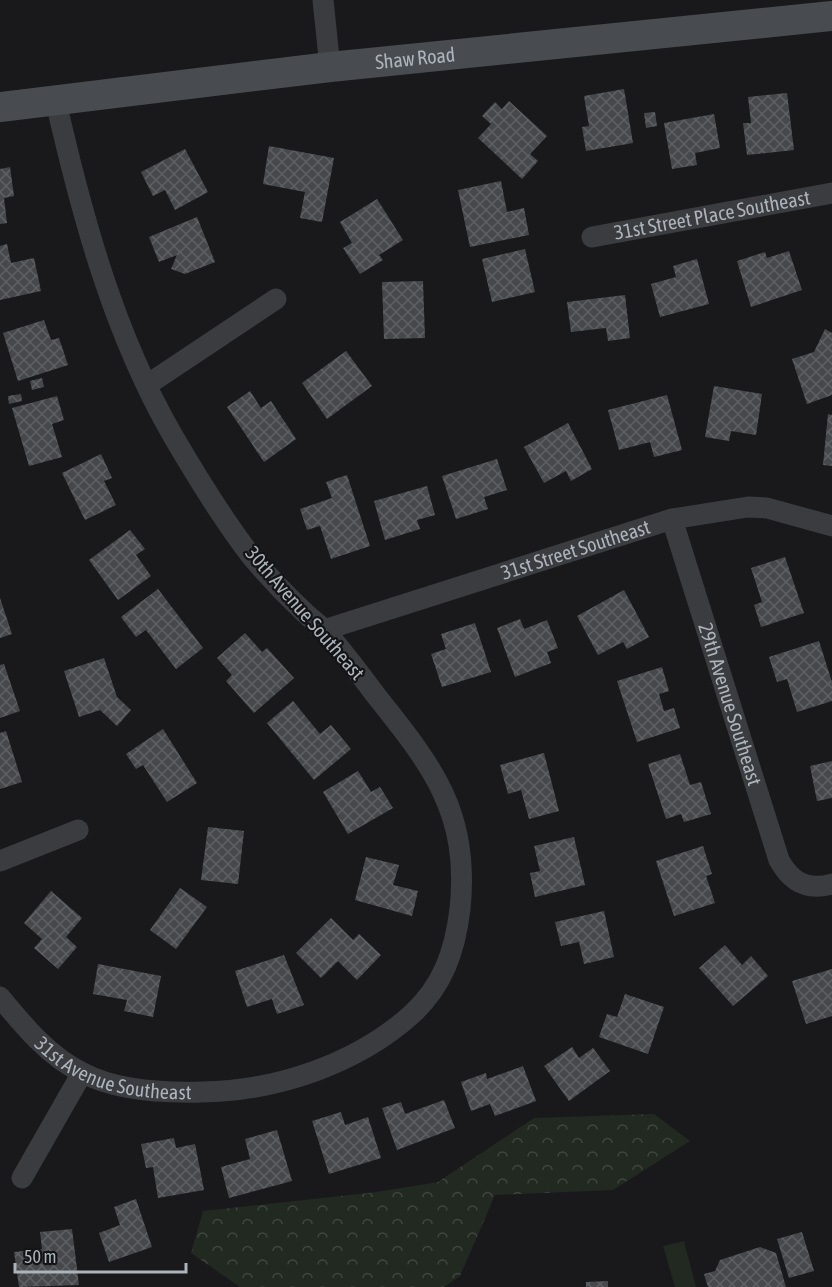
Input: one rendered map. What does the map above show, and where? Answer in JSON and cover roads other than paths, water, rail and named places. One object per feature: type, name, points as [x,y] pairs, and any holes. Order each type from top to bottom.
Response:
[{"type":"main road","name":"Shaw Road","points":[[0,107],[330,67],[832,16]]},
{"type":"street","points":[[323,0],[330,67]]},
{"type":"street","name":"30th Avenue Southeast","points":[[56,102],[87,225],[116,314],[147,385],[194,471],[251,556],[324,630],[420,751],[437,777],[455,826],[462,877],[457,937],[450,962],[438,985],[420,1007],[381,1039],[318,1069],[282,1081],[247,1087]]},
{"type":"street","name":"31st Street Place Southeast","points":[[592,237],[832,193]]},
{"type":"street","points":[[147,385],[276,299]]},
{"type":"street","name":"31st Street Southeast","points":[[324,630],[672,519],[748,507],[767,508],[832,526]]},
{"type":"street","name":"29th Avenue Southeast","points":[[672,519],[779,860],[786,873],[797,882],[821,887],[832,884]]},
{"type":"street","points":[[0,861],[78,830]]},
{"type":"street","name":"31st Avenue Southeast","points":[[0,997],[45,1047],[82,1073],[105,1081],[150,1090],[218,1092],[247,1087]]},
{"type":"street","points":[[22,1178],[82,1073]]}]
